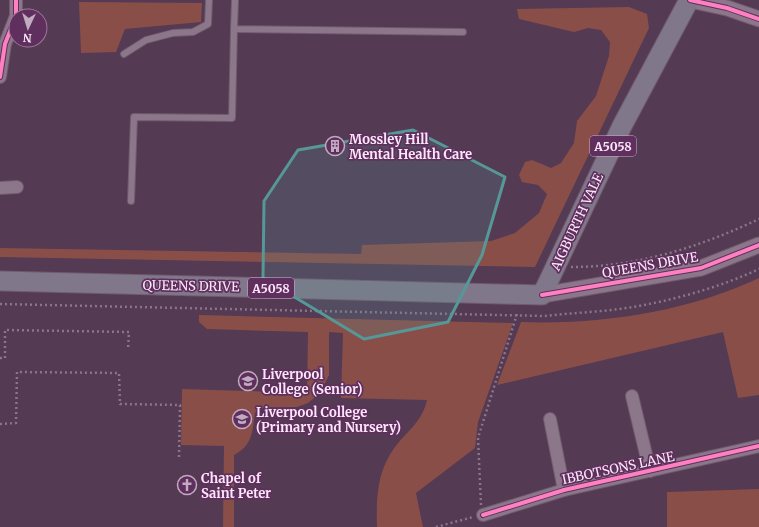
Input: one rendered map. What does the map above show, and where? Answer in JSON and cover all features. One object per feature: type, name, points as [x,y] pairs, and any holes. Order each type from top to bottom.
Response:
[{"type":"main road","name":"AIGBURTH VALE","points":[[542,295],[622,126],[690,0]]},
{"type":"main road","name":"QUEENS DRIVE","points":[[0,281],[542,295]]},
{"type":"street","points":[[0,77],[5,44],[16,16],[16,0]]},
{"type":"street","points":[[690,0],[727,8],[759,19]]},
{"type":"street","points":[[1,186],[18,186]]},
{"type":"street","name":"QUEENS DRIVE","points":[[542,295],[701,268],[759,245]]},
{"type":"street","points":[[632,396],[650,471]]},
{"type":"street","points":[[550,419],[563,476],[564,490]]},
{"type":"street","name":"IBBOTSONS LANE","points":[[483,514],[564,490],[759,446]]},
{"type":"lane","points":[[124,54],[146,40],[173,34],[193,32],[208,24],[209,0]]},
{"type":"lane","points":[[131,201],[134,117],[232,118],[235,0]]},
{"type":"lane","points":[[234,29],[463,32]]},
{"type":"path","points":[[555,267],[588,267],[620,264],[659,256],[707,241],[759,219]]},
{"type":"path","points":[[436,527],[483,514],[480,500],[478,438],[524,294]]},
{"type":"path","points":[[0,358],[5,358],[5,330],[129,332],[128,349]]},
{"type":"path","points":[[0,424],[16,422],[17,372],[119,373],[120,404],[180,406],[179,457]]},
{"type":"highlighted area","points":[[413,130],[505,177],[482,255],[448,322],[364,339],[263,278],[264,201],[298,150]]},
{"type":"shaded area","points":[[79,2],[202,3],[201,22],[125,29],[116,52],[81,53]]},
{"type":"shaded area","points":[[629,7],[647,14],[649,28],[535,267],[0,257],[0,248],[361,254],[362,245],[491,241],[515,233],[539,213],[547,194],[538,185],[522,182],[519,175],[525,162],[532,160],[551,168],[561,163],[574,143],[577,121],[596,96],[609,56],[610,42],[601,30],[588,28],[574,32],[519,19],[517,9]]},
{"type":"shaded area","points":[[759,278],[759,395],[738,398],[723,332],[497,385],[521,322],[581,321],[643,314],[703,300]]},
{"type":"shaded area","points":[[199,315],[513,323],[478,422],[475,448],[416,493],[423,527],[377,527],[377,506],[379,485],[384,466],[395,447],[422,414],[427,400],[341,398],[343,333],[329,332],[329,375],[320,393],[308,403],[297,407],[260,408],[255,413],[252,432],[248,442],[245,447],[234,455],[234,527],[223,527],[224,446],[181,445],[182,389],[307,393],[308,332],[207,329],[199,322]]},
{"type":"shaded area","points":[[759,489],[759,527],[667,527],[667,492]]},
{"type":"cycle path","points":[[0,77],[5,44],[16,16],[16,0]]},
{"type":"cycle path","points":[[690,0],[727,8],[759,19]]},
{"type":"cycle path","points":[[542,295],[701,268],[759,245]]},
{"type":"cycle path","points":[[483,515],[564,490],[759,446]]},
{"type":"place","name":"Mossley Hill Mental Health Care","points":[[335,146]]},
{"type":"place","name":"Liverpool College (Senior)","points":[[248,381]]},
{"type":"place","name":"Liverpool College (Primary and Nursery)","points":[[242,419]]},
{"type":"place","name":"Chapel of Saint Peter","points":[[187,485]]}]
